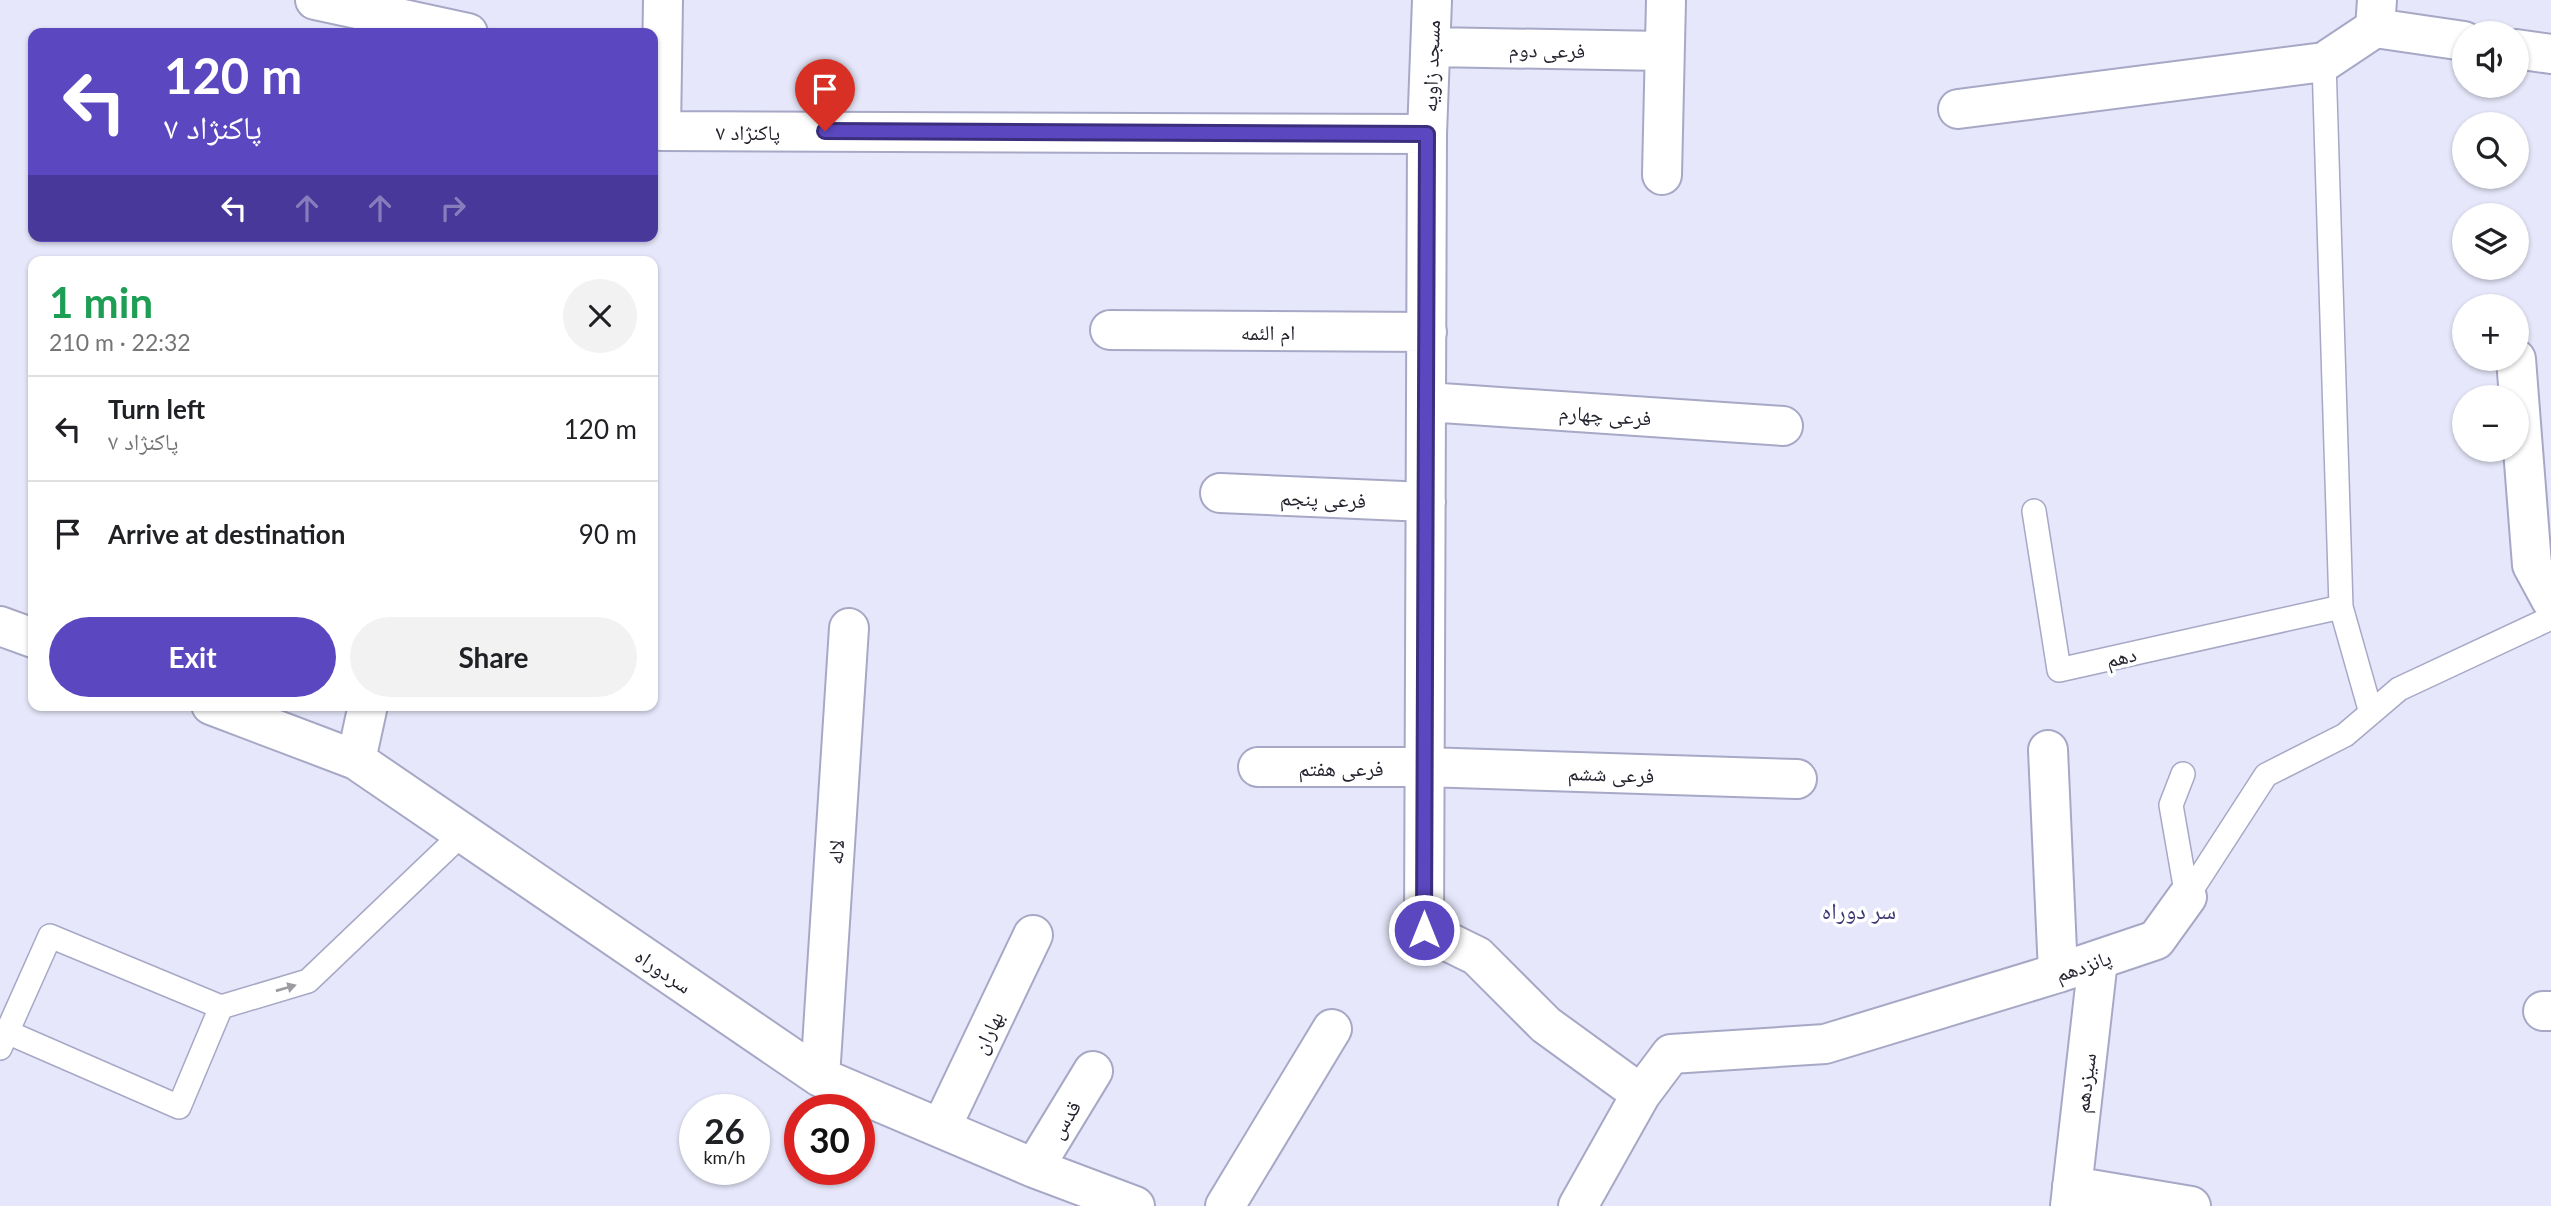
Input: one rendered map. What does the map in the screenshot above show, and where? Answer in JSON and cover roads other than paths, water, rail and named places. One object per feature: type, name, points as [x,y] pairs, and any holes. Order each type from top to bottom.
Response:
[{"type":"street","points":[[315,0],[445,28]]},
{"type":"street","name":"پاکنژاد ۷","points":[[663,0],[661,131],[1427,134]]},
{"type":"street","name":"مسجد زاویه","points":[[1432,0],[1427,134],[1424,930],[1477,956],[1546,1025],[1641,1094]]},
{"type":"street","points":[[1662,175],[1666,0]]},
{"type":"street","points":[[1958,109],[2325,62],[2376,14],[2452,37]]},
{"type":"street","name":"فرعی دوم","points":[[1431,47],[1663,51]]},
{"type":"street","points":[[2529,51],[2551,54]]},
{"type":"street","name":"ام الئمه","points":[[1110,330],[1427,332]]},
{"type":"street","points":[[2517,371],[2532,565],[2551,600]]},
{"type":"street","name":"فرعی چهارم","points":[[1427,402],[1783,426]]},
{"type":"street","name":"فرعی پنجم","points":[[1220,493],[1426,502]]},
{"type":"street","points":[[0,626],[28,636]]},
{"type":"street","name":"لاله","points":[[820,1077],[849,628]]},
{"type":"street","name":"سردوراه","points":[[227,711],[356,760],[820,1077],[1034,1168],[1135,1206]]},
{"type":"street","points":[[356,760],[367,711]]},
{"type":"street","points":[[2048,750],[2058,973]]},
{"type":"street","name":"فرعی هفتم","points":[[1258,767],[1424,767]]},
{"type":"street","name":"فرعی ششم","points":[[1424,767],[1797,779]]},
{"type":"street","name":"پانزدهم","points":[[1578,1206],[1641,1094],[1671,1054],[1825,1044],[2058,973],[2156,940],[2187,897]]},
{"type":"street","name":"بهاران","points":[[941,1128],[1033,935]]},
{"type":"street","name":"سیزدهم","points":[[2071,1196],[2098,960]]},
{"type":"street","points":[[1226,1206],[1332,1028]]},
{"type":"street","name":"قدس","points":[[1034,1168],[1093,1071]]},
{"type":"street","points":[[2071,1196],[2191,1206]]},
{"type":"lane","points":[[2325,62],[2341,607],[2371,713]]},
{"type":"lane","name":"دهم","points":[[2034,512],[2059,670],[2341,607]]},
{"type":"lane","name":"پانزدهم","points":[[2187,897],[2266,775],[2344,735],[2399,689],[2551,618]]},
{"type":"lane","points":[[2183,774],[2171,805],[2187,897]]},
{"type":"lane","points":[[220,1007],[179,1107],[4,1040],[50,936],[220,1007],[308,981],[463,833]]},
{"type":"district","name":"سر دوراه","points":[[1859,910]]}]
